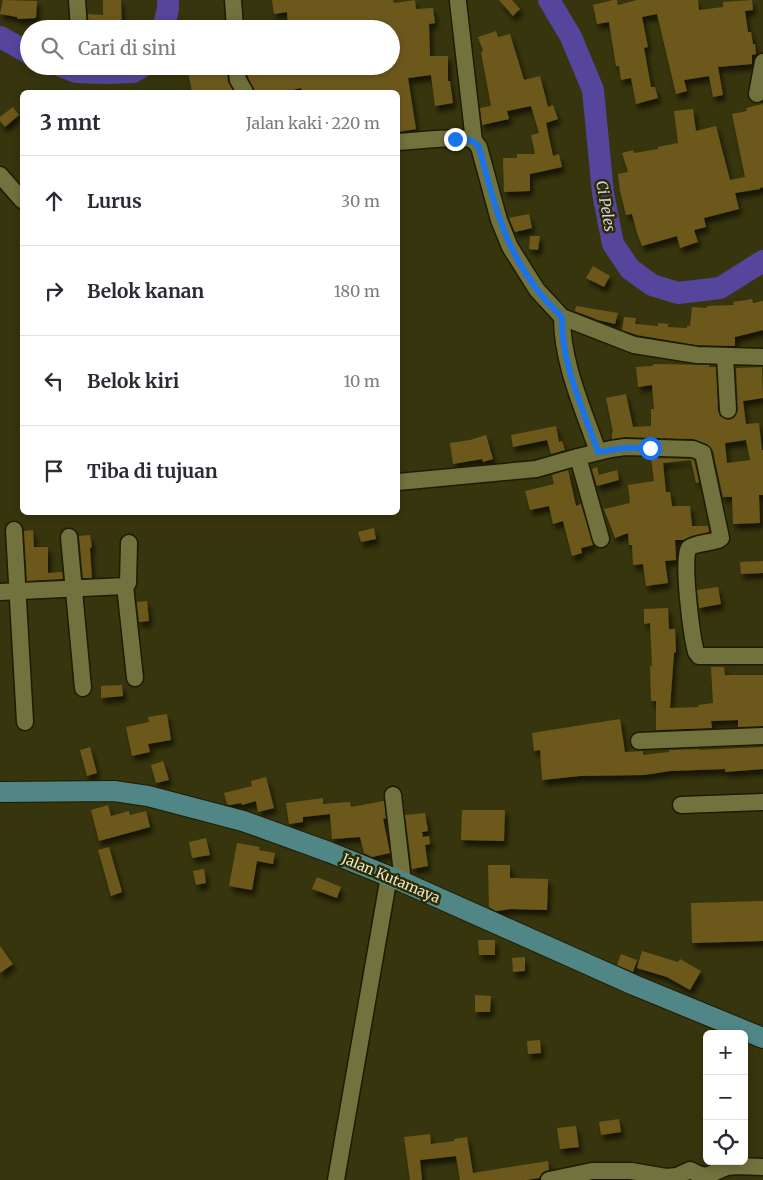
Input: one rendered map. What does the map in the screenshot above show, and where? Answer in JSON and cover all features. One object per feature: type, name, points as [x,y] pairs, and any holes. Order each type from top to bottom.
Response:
[{"type":"main road","name":"Jalan Kutamaya","points":[[0,792],[114,791],[148,796],[243,821],[396,879],[634,985],[763,1038]]},
{"type":"street","points":[[76,0],[78,20]]},
{"type":"street","points":[[233,0],[234,20]]},
{"type":"street","points":[[458,2],[474,141],[479,147],[498,220],[510,247],[537,290],[562,317],[634,345],[697,355],[763,357]]},
{"type":"street","points":[[757,94],[763,62]]},
{"type":"street","points":[[237,75],[244,90]]},
{"type":"street","points":[[400,142],[455,139],[474,141]]},
{"type":"street","points":[[0,175],[20,198]]},
{"type":"street","points":[[562,317],[562,335],[566,360],[598,452]]},
{"type":"street","points":[[725,356],[728,410]]},
{"type":"street","points":[[400,482],[536,469],[598,452],[625,448],[693,449],[703,452],[721,538],[690,547],[687,551],[687,583],[696,652],[699,656],[763,656]]},
{"type":"street","points":[[578,457],[600,539]]},
{"type":"street","points":[[14,530],[25,722]]},
{"type":"street","points":[[69,537],[83,688]]},
{"type":"street","points":[[129,543],[128,582],[125,586],[135,678]]},
{"type":"street","points":[[0,592],[125,586]]},
{"type":"street","points":[[639,741],[763,736]]},
{"type":"street","points":[[336,1180],[396,879],[393,795]]},
{"type":"street","points":[[681,805],[763,802]]},
{"type":"street","points":[[549,1180],[592,1171],[631,1171],[666,1177],[676,1176],[690,1170],[706,1176],[727,1167],[763,1167]]},
{"type":"building","points":[[3,0],[37,1],[36,18],[18,19],[17,17],[0,14]]},
{"type":"building","points":[[103,0],[121,0],[122,20],[88,20],[88,14],[103,15]]},
{"type":"building","points":[[272,0],[393,0],[394,3],[415,0],[416,9],[433,8],[435,23],[429,24],[430,56],[448,56],[448,81],[450,81],[453,103],[435,106],[431,75],[408,78],[416,129],[400,132],[400,90],[302,90],[301,88],[293,90],[254,90],[248,75],[400,75],[400,20],[287,20],[287,12],[274,14]]},
{"type":"building","points":[[499,0],[512,0],[520,9],[513,16]]},
{"type":"building","points":[[617,0],[618,5],[637,0],[698,0],[699,10],[723,7],[723,2],[752,0],[753,10],[745,11],[748,32],[751,32],[753,44],[755,44],[756,54],[752,55],[752,64],[718,67],[723,95],[713,97],[709,76],[684,80],[687,91],[676,94],[657,14],[642,17],[648,47],[644,48],[651,87],[655,87],[658,98],[636,104],[631,78],[621,80],[619,66],[616,66],[609,22],[597,24],[593,5]]},
{"type":"building","points":[[496,31],[498,37],[510,34],[524,80],[540,76],[548,107],[553,105],[558,119],[546,123],[553,156],[559,154],[562,167],[530,174],[530,191],[504,192],[503,158],[517,158],[517,154],[535,154],[531,135],[539,133],[531,106],[507,111],[509,119],[482,125],[480,108],[491,106],[481,52],[483,51],[478,37]]},
{"type":"building","points":[[189,75],[227,75],[228,82],[233,90],[192,90]]},
{"type":"building","points":[[763,104],[763,187],[735,193],[739,209],[704,218],[706,227],[694,230],[698,242],[680,248],[677,236],[642,246],[632,214],[626,215],[620,191],[618,174],[628,172],[622,153],[633,150],[634,153],[658,149],[658,147],[678,143],[674,111],[693,109],[696,131],[716,126],[730,180],[745,177],[732,114],[747,111],[746,108]]},
{"type":"building","points":[[13,107],[19,115],[5,127],[0,121],[0,117]]},
{"type":"building","points":[[529,214],[532,228],[515,232],[509,218]]},
{"type":"building","points":[[530,236],[540,236],[538,250],[529,249]]},
{"type":"building","points":[[593,266],[610,276],[604,287],[586,278]]},
{"type":"building","points":[[752,299],[753,303],[763,301],[763,330],[735,337],[735,346],[696,345],[637,335],[622,330],[624,317],[636,318],[635,324],[658,326],[658,323],[668,324],[668,327],[687,328],[687,326],[690,326],[692,307],[707,308],[707,306],[734,305],[733,302]]},
{"type":"building","points":[[576,306],[618,313],[615,324],[575,311]]},
{"type":"building","points":[[653,364],[709,365],[709,367],[716,367],[718,411],[720,416],[728,420],[734,418],[738,410],[736,368],[762,367],[763,398],[743,401],[746,424],[759,423],[763,450],[763,495],[759,495],[760,523],[733,524],[732,497],[723,497],[713,451],[707,444],[693,439],[625,437],[612,439],[613,432],[606,398],[626,394],[633,427],[651,426],[651,409],[654,409],[652,385],[638,387],[636,367],[653,366]],"holes":[[[746,440],[750,460],[727,463],[725,443]]]},
{"type":"building","points":[[556,426],[559,442],[562,441],[565,450],[551,454],[547,440],[513,447],[511,435]]},
{"type":"building","points":[[486,435],[493,459],[483,462],[482,459],[453,464],[450,443]]},
{"type":"building","points":[[651,458],[694,460],[699,482],[696,483],[691,460],[663,463],[666,492],[670,492],[672,506],[690,506],[692,526],[708,526],[709,532],[683,540],[675,540],[676,560],[665,561],[668,583],[646,586],[643,564],[633,565],[632,545],[629,545],[628,533],[615,538],[604,509],[630,503],[628,485],[654,481]]},
{"type":"building","points":[[597,467],[599,475],[617,470],[619,480],[597,486],[592,469]]},
{"type":"building","points":[[568,470],[576,506],[581,504],[593,545],[581,548],[582,553],[572,556],[563,521],[553,524],[549,506],[530,510],[525,491],[554,484],[552,475]]},
{"type":"building","points":[[374,528],[376,539],[361,542],[358,532]]},
{"type":"building","points":[[33,530],[34,547],[48,547],[48,573],[62,572],[63,579],[27,581],[24,531]]},
{"type":"building","points":[[90,535],[92,578],[83,578],[79,536]]},
{"type":"building","points":[[763,561],[763,573],[741,574],[740,562]]},
{"type":"building","points":[[718,587],[721,604],[699,608],[697,590]]},
{"type":"building","points":[[147,601],[149,621],[139,622],[137,602]]},
{"type":"building","points":[[668,608],[669,629],[675,629],[676,652],[674,653],[670,708],[699,707],[698,705],[713,703],[711,667],[724,667],[725,675],[763,675],[763,726],[738,727],[738,720],[711,721],[712,728],[656,730],[656,701],[651,701],[650,623],[644,624],[644,609]]},
{"type":"building","points":[[122,685],[123,696],[101,698],[101,686]]},
{"type":"building","points":[[167,714],[171,740],[148,744],[150,752],[132,756],[126,727],[149,722],[148,717]]},
{"type":"building","points":[[620,719],[625,752],[643,751],[643,755],[669,752],[669,750],[763,747],[763,769],[725,772],[725,769],[670,771],[644,775],[580,776],[542,780],[540,750],[534,751],[532,733]]},
{"type":"building","points":[[90,747],[97,773],[87,776],[80,750]]},
{"type":"building","points":[[163,761],[169,780],[156,783],[151,765]]},
{"type":"building","points":[[266,777],[274,808],[258,812],[256,801],[242,805],[241,803],[227,804],[224,793],[252,786],[251,781]]},
{"type":"building","points":[[323,798],[323,804],[350,802],[351,807],[384,801],[386,818],[383,819],[390,853],[372,857],[364,853],[360,837],[332,839],[330,814],[303,817],[303,822],[289,824],[286,803]]},
{"type":"building","points":[[108,805],[111,816],[129,811],[130,815],[146,811],[150,827],[99,841],[91,810]]},
{"type":"building","points":[[462,810],[505,810],[504,841],[461,840]]},
{"type":"building","points":[[425,813],[428,831],[422,832],[423,837],[429,836],[430,844],[425,845],[428,866],[412,869],[405,815]]},
{"type":"building","points":[[206,838],[210,855],[192,858],[189,842]]},
{"type":"building","points":[[237,843],[260,847],[259,850],[275,853],[273,864],[257,861],[252,890],[229,886]]},
{"type":"building","points":[[109,847],[122,892],[111,896],[98,850]]},
{"type":"building","points":[[488,865],[510,865],[510,878],[548,879],[547,910],[511,909],[496,911],[489,907]]},
{"type":"building","points":[[204,869],[206,883],[196,885],[193,871]]},
{"type":"building","points":[[317,877],[341,887],[337,898],[312,889]]},
{"type":"building","points":[[763,901],[763,941],[692,943],[691,903]]},
{"type":"building","points":[[478,940],[495,940],[495,955],[479,955]]},
{"type":"building","points":[[0,946],[13,964],[0,973]]},
{"type":"building","points":[[642,951],[678,962],[680,959],[701,971],[690,990],[667,977],[637,968]]},
{"type":"building","points":[[621,954],[637,960],[633,972],[617,965]]},
{"type":"building","points":[[525,957],[525,971],[513,972],[512,958]]},
{"type":"building","points":[[475,995],[491,996],[490,1012],[475,1012]]},
{"type":"building","points":[[540,1040],[541,1053],[528,1054],[527,1041]]},
{"type":"building","points":[[619,1119],[621,1132],[601,1135],[599,1122]]},
{"type":"building","points":[[576,1126],[579,1147],[560,1149],[557,1128]]},
{"type":"building","points":[[430,1134],[431,1144],[467,1137],[473,1173],[548,1161],[549,1170],[543,1172],[539,1178],[526,1180],[460,1180],[456,1156],[420,1160],[422,1180],[410,1180],[404,1137]]},
{"type":"waterway","name":"Ci Peles","points":[[165,20],[168,0]]},
{"type":"waterway","name":"Ci Peles","points":[[549,0],[571,37],[593,90],[603,193],[613,244],[630,269],[652,285],[678,293],[720,288],[763,261]]},
{"type":"waterway","name":"Ci Peles","points":[[0,37],[20,48]]},
{"type":"route","points":[[455,139],[474,141],[479,147],[498,220],[510,247],[537,290],[562,317],[562,335],[566,360],[598,452],[611,449],[650,448]]}]
